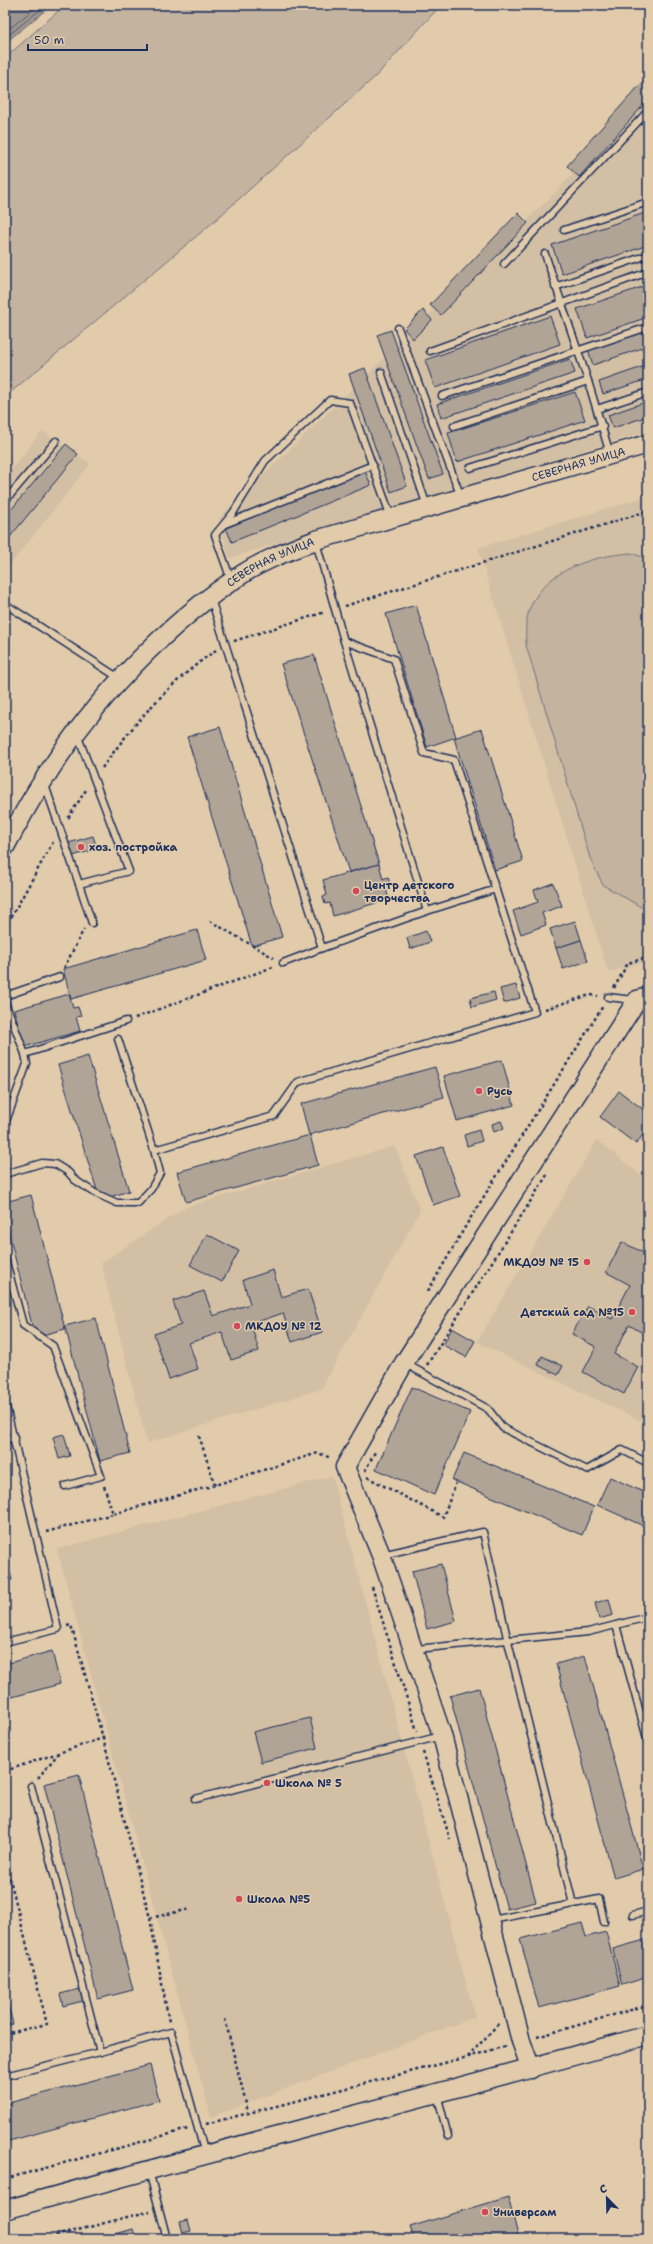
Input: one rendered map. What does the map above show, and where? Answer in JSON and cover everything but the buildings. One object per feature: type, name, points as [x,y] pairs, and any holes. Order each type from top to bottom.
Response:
[{"type":"street","name":"СЕВЕРНАЯ УЛИЦА","points":[[5,847],[43,780],[77,732],[121,679],[163,636],[210,596],[231,582],[281,554],[316,540],[648,444]]},
{"type":"street","points":[[531,2069],[521,2041],[442,1735],[381,1555],[345,1467],[411,1367],[643,999]]},
{"type":"street","points":[[5,2210],[149,2169],[531,2069],[648,2035]]},
{"type":"lane","points":[[504,264],[648,110]]},
{"type":"lane","points":[[564,230],[648,202]]},
{"type":"lane","points":[[545,254],[603,426],[610,455]]},
{"type":"lane","points":[[555,287],[648,255]]},
{"type":"lane","points":[[430,351],[561,302],[648,272]]},
{"type":"lane","points":[[442,396],[648,327]]},
{"type":"lane","points":[[398,328],[461,498]]},
{"type":"lane","points":[[380,372],[428,508]]},
{"type":"lane","points":[[454,426],[588,381]]},
{"type":"lane","points":[[597,409],[648,392]]},
{"type":"lane","points":[[231,582],[215,535],[224,524],[265,461],[330,400],[350,403],[392,518]]},
{"type":"lane","points":[[470,468],[603,426]]},
{"type":"lane","points":[[5,501],[56,441]]},
{"type":"lane","points":[[224,524],[372,465]]},
{"type":"lane","points":[[316,540],[344,641],[427,911]]},
{"type":"lane","points":[[210,596],[322,948]]},
{"type":"lane","points":[[5,604],[121,679]]},
{"type":"lane","points":[[154,1150],[274,1116],[298,1082],[535,1012],[454,760],[424,753],[394,659],[344,641]]},
{"type":"lane","points":[[77,732],[129,870],[79,884]]},
{"type":"lane","points":[[43,780],[92,923]]},
{"type":"lane","points":[[283,963],[427,911],[496,889]]},
{"type":"lane","points":[[5,996],[60,977]]},
{"type":"lane","points":[[608,997],[643,999]]},
{"type":"lane","points":[[5,1002],[26,1054],[27,1064],[5,1124]]},
{"type":"lane","points":[[26,1054],[126,1021]]},
{"type":"lane","points":[[5,1174],[42,1163],[55,1164],[68,1172],[75,1180],[95,1193],[117,1203],[138,1203],[151,1189],[160,1173],[118,1039]]},
{"type":"lane","points":[[5,1258],[23,1325],[53,1346],[101,1476],[65,1486]]},
{"type":"lane","points":[[411,1367],[488,1408],[503,1428],[587,1470],[622,1450],[648,1462]]},
{"type":"lane","points":[[5,1402],[58,1629],[5,1642]]},
{"type":"lane","points":[[5,1440],[14,1437]]},
{"type":"lane","points":[[381,1555],[483,1532],[508,1642],[573,1904]]},
{"type":"lane","points":[[414,1649],[508,1642],[588,1632],[648,1618]]},
{"type":"lane","points":[[616,1625],[648,1742]]},
{"type":"lane","points":[[195,1799],[442,1735]]},
{"type":"lane","points":[[31,1786],[100,2052]]},
{"type":"lane","points":[[490,1920],[599,1899],[604,1922]]},
{"type":"lane","points":[[633,1915],[648,1911]]},
{"type":"lane","points":[[5,2076],[100,2052],[170,2032],[205,2154]]},
{"type":"lane","points":[[437,2094],[448,2136]]},
{"type":"lane","points":[[149,2169],[167,2239]]},
{"type":"path","points":[[5,928],[60,829],[118,745],[160,697],[195,665],[225,644],[648,511]]},
{"type":"path","points":[[210,921],[283,963]]},
{"type":"path","points":[[60,977],[86,925],[92,923]]},
{"type":"path","points":[[425,1296],[468,1222],[628,963],[648,957]]},
{"type":"path","points":[[126,1021],[283,963]]},
{"type":"path","points":[[535,1012],[590,995]]},
{"type":"path","points":[[639,1028],[648,1020]]},
{"type":"path","points":[[411,1367],[429,1363],[551,1168]]},
{"type":"path","points":[[199,1436],[214,1485]]},
{"type":"path","points":[[377,1447],[363,1475],[443,1517],[456,1484]]},
{"type":"path","points":[[37,1534],[214,1485],[318,1453],[333,1459],[337,1452]]},
{"type":"path","points":[[101,1476],[113,1514]]},
{"type":"path","points":[[370,1581],[452,1845]]},
{"type":"path","points":[[58,1629],[71,1625],[103,1738],[150,1918],[170,2032]]},
{"type":"path","points":[[5,1770],[58,1754],[103,1738]]},
{"type":"path","points":[[31,1786],[58,1754]]},
{"type":"path","points":[[5,1860],[47,2024],[5,2034]]},
{"type":"path","points":[[150,1918],[190,1909]]},
{"type":"path","points":[[5,2179],[248,2112],[468,2057],[648,2005]]},
{"type":"path","points":[[468,2057],[504,2017]]},
{"type":"path","points":[[225,2019],[248,2112]]},
{"type":"path","points":[[44,2239],[160,2208]]},
{"type":"shaded area","points":[[65,5],[441,5],[376,76],[211,224],[5,397],[5,58]]},
{"type":"shaded area","points":[[648,95],[648,431],[229,558],[219,518],[555,193]]},
{"type":"shaded area","points":[[42,431],[90,464],[5,571],[5,478]]},
{"type":"shaded area","points":[[648,496],[648,961],[608,972],[478,548]]},
{"type":"shaded area","points":[[631,553],[648,559],[648,911],[603,885],[590,858],[526,645],[526,621],[533,602],[542,589],[553,578],[567,569],[583,563],[599,558]]},
{"type":"shaded area","name":"МКДОУ № 15","points":[[597,1140],[648,1181],[648,1424],[477,1342]]},
{"type":"shaded area","name":"МКДОУ № 12","points":[[395,1146],[420,1211],[321,1389],[147,1443],[101,1263],[186,1207]]},
{"type":"shaded area","name":"Школа № 5","points":[[332,1476],[475,2017],[211,2117],[57,1549]]},
{"type":"water","points":[[5,5],[52,5],[5,43]]},
{"type":"place","name":"хоз. постройка","points":[[81,847]]},
{"type":"place","name":"Центр детского творчества","points":[[356,891]]},
{"type":"place","name":"Русь","points":[[479,1091]]},
{"type":"place","name":"МКДОУ № 15","points":[[587,1262]]},
{"type":"place","name":"Детский сад №15","points":[[632,1312]]},
{"type":"place","name":"МКДОУ № 12","points":[[237,1326]]},
{"type":"place","name":"Школа № 5","points":[[267,1783]]},
{"type":"place","name":"Школа №5","points":[[239,1899]]},
{"type":"place","name":"Универсам","points":[[485,2212]]}]
